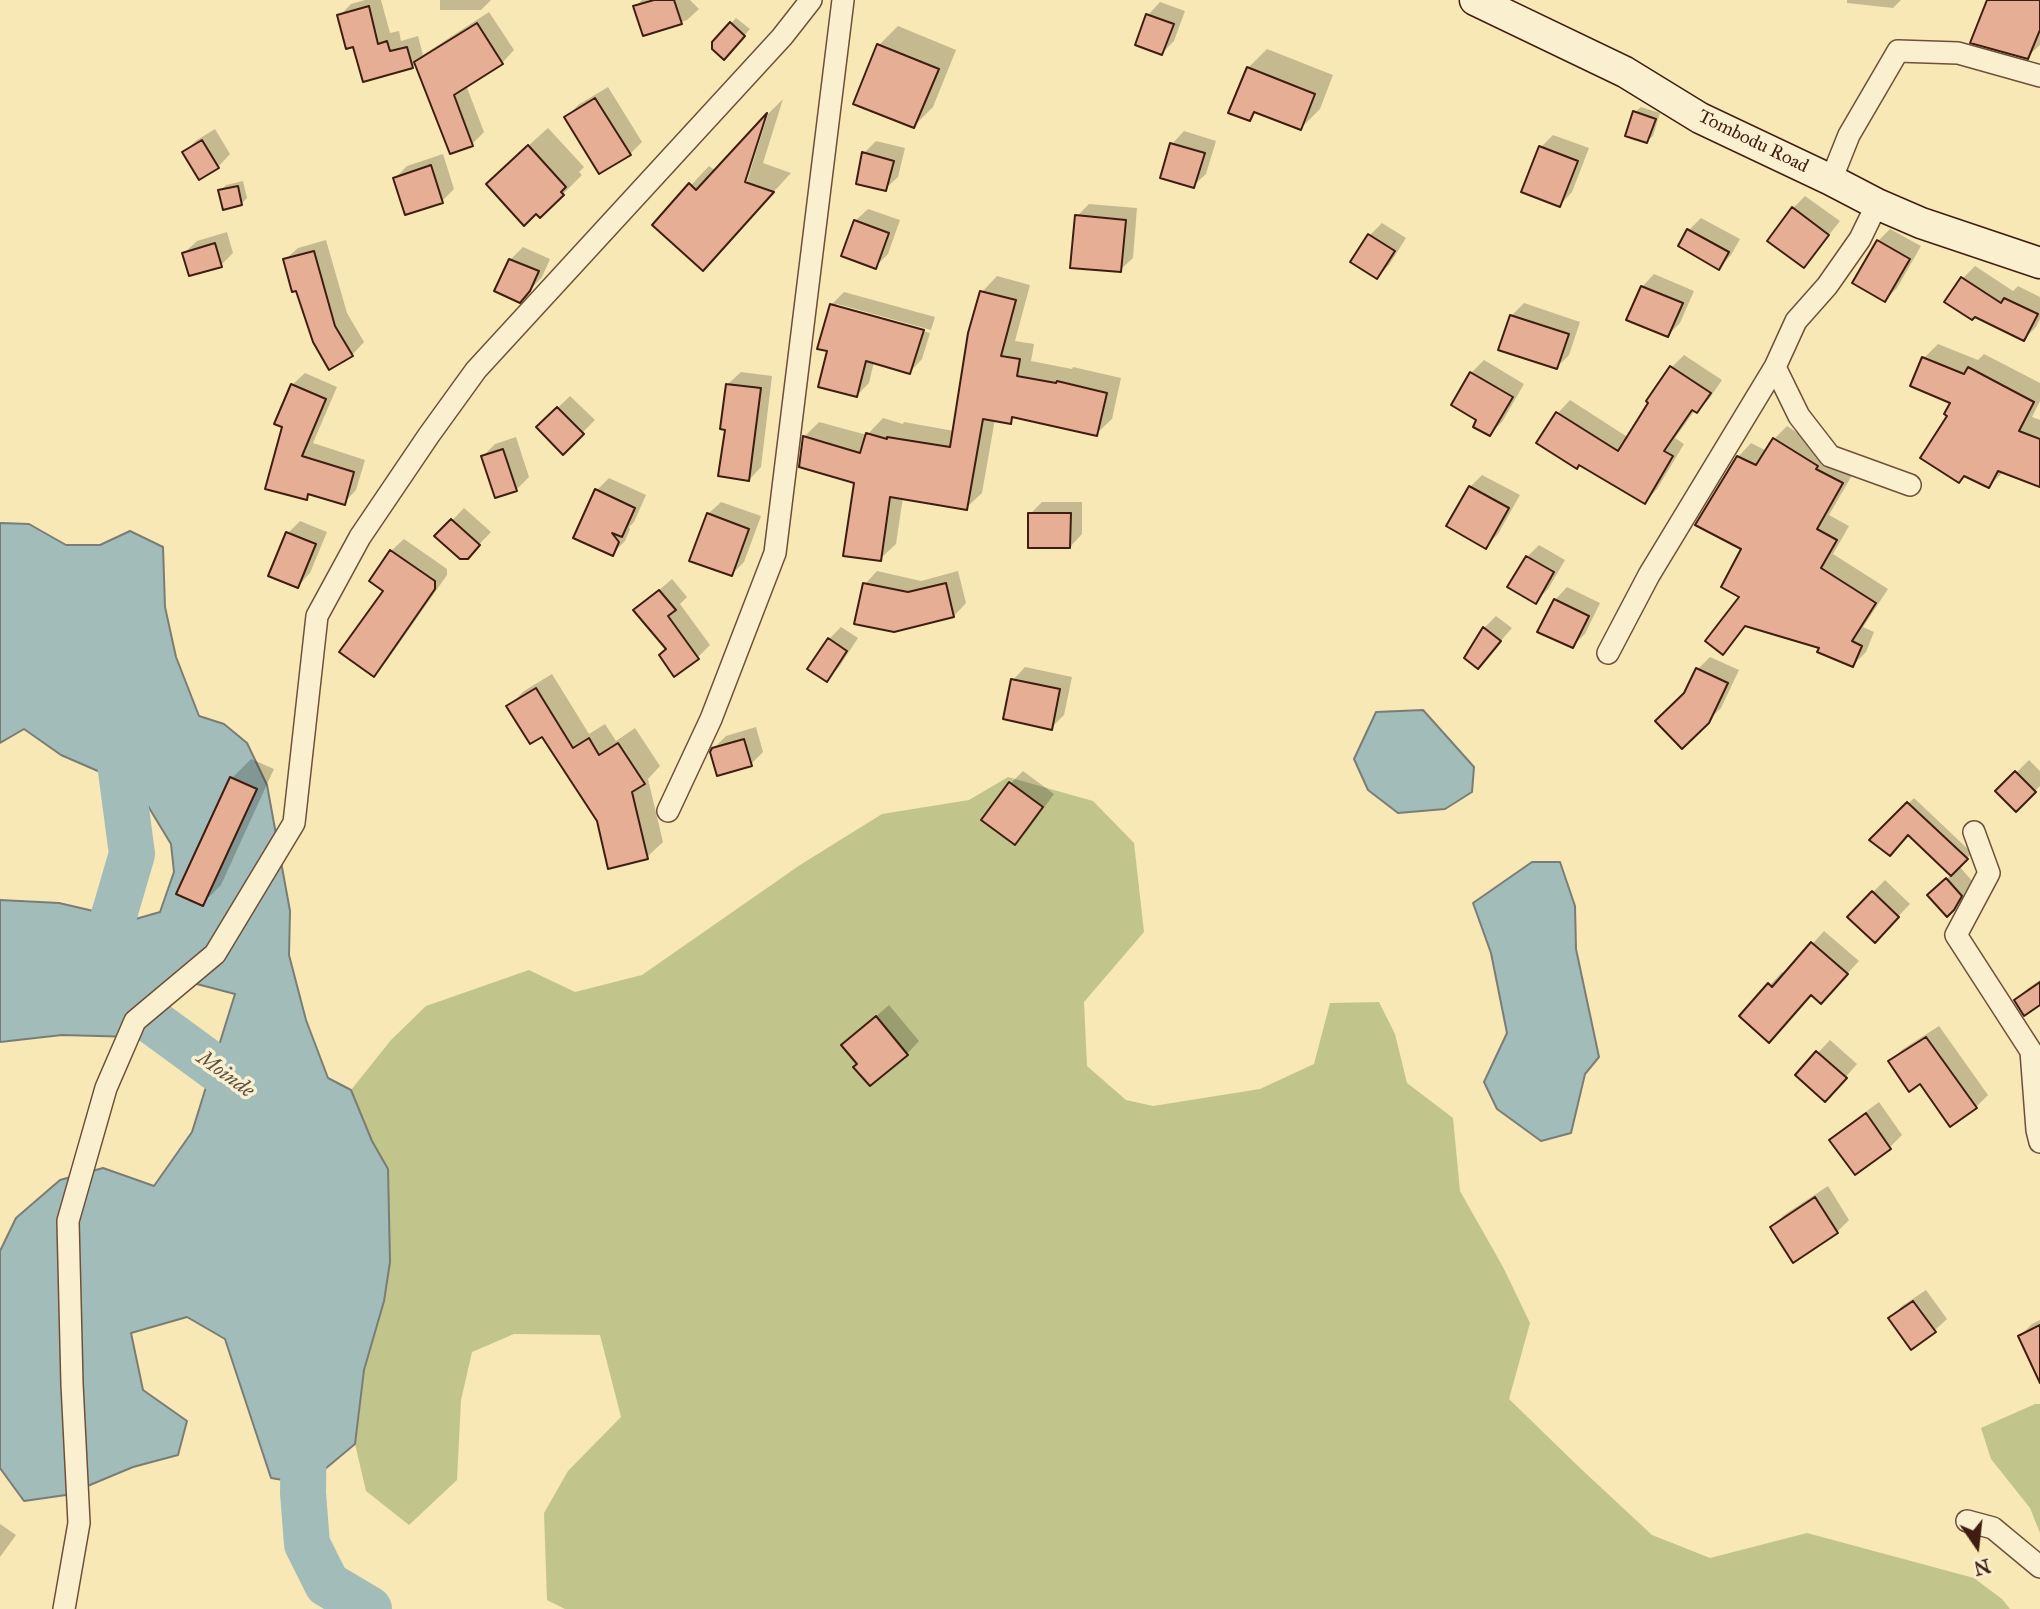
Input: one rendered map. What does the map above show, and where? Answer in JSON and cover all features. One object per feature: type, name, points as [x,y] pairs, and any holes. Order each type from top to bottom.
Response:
[{"type":"main road","name":"Tombodu Road","points":[[1475,0],[1625,72],[1700,118],[1831,180],[1877,205],[1921,223],[2040,263]]},
{"type":"street","points":[[64,1609],[79,1523],[68,1221],[106,1088],[135,1021],[215,954],[294,823],[317,616],[360,537],[476,370],[782,37],[811,0]]},
{"type":"street","points":[[667,811],[711,719],[775,553],[843,0]]},
{"type":"street","points":[[1831,180],[1849,135],[1898,51],[1958,53],[2040,76]]},
{"type":"street","points":[[1608,653],[1649,575],[1775,367],[1796,321],[1827,286],[1854,248],[1877,205]]},
{"type":"street","points":[[1775,367],[1799,416],[1829,456],[1910,485]]},
{"type":"street","points":[[1974,832],[1989,873],[1956,935],[2036,1058],[2037,1130],[2040,1142]]},
{"type":"street","points":[[1967,1521],[1993,1528],[2040,1567]]},
{"type":"green space","points":[[1008,777],[1093,801],[1134,843],[1144,932],[1084,1002],[1087,1066],[1126,1100],[1153,1106],[1260,1089],[1314,1064],[1330,1003],[1379,1002],[1395,1034],[1407,1083],[1453,1118],[1460,1191],[1503,1267],[1530,1323],[1509,1399],[1580,1468],[1652,1535],[1710,1558],[1807,1533],[1974,1578],[2002,1599],[2010,1609],[565,1609],[547,1600],[544,1513],[568,1471],[621,1417],[600,1335],[514,1334],[472,1352],[461,1400],[457,1480],[409,1525],[366,1491],[355,1444],[364,1370],[384,1301],[390,1262],[388,1169],[372,1141],[351,1090],[391,1040],[426,1006],[529,970],[575,992],[642,975],[800,865],[882,814],[969,800]]},
{"type":"green space","points":[[2040,1404],[2040,1533],[2030,1508],[1991,1459],[1981,1428]]},
{"type":"water","points":[[0,523],[29,524],[66,545],[100,545],[130,531],[163,547],[165,607],[176,657],[199,716],[224,724],[247,743],[267,785],[290,911],[289,955],[306,1020],[328,1078],[351,1090],[372,1141],[388,1169],[390,1262],[384,1301],[364,1370],[355,1444],[307,1484],[271,1478],[225,1339],[187,1317],[131,1333],[143,1390],[187,1421],[178,1455],[133,1467],[66,1495],[24,1501],[0,1468],[0,1251],[16,1218],[60,1180],[103,1168],[154,1186],[192,1132],[235,994],[193,983],[135,1037],[62,1035],[0,1042],[0,900],[59,903],[132,920],[160,912],[174,872],[171,844],[137,788],[61,755],[24,729],[0,743]]},
{"type":"water","points":[[1423,710],[1474,767],[1472,792],[1445,809],[1398,813],[1368,790],[1354,759],[1376,712]]},
{"type":"water","points":[[1532,862],[1560,862],[1575,906],[1576,949],[1599,1057],[1585,1074],[1571,1133],[1541,1141],[1497,1109],[1484,1082],[1507,1033],[1491,953],[1473,903]]},
{"type":"building","points":[[654,0],[674,0],[682,24],[643,36],[633,6]]},
{"type":"building","points":[[1987,0],[2040,0],[2040,30],[2028,59],[1970,43]]},
{"type":"building","points":[[369,6],[378,44],[387,41],[390,51],[407,47],[413,68],[363,82],[353,47],[346,49],[337,15]]},
{"type":"building","points":[[1146,14],[1174,24],[1162,55],[1135,45]]},
{"type":"building","points":[[730,22],[745,36],[724,60],[712,49],[712,42]]},
{"type":"building","points":[[477,23],[503,64],[454,95],[473,146],[450,154],[414,62]]},
{"type":"building","points":[[877,44],[939,69],[914,128],[853,104]]},
{"type":"building","points":[[1247,67],[1315,94],[1301,130],[1254,112],[1250,121],[1228,113]]},
{"type":"building","points":[[595,98],[631,155],[599,174],[564,117]]},
{"type":"building","points":[[1633,111],[1656,119],[1647,143],[1625,136]]},
{"type":"building","points":[[767,113],[745,182],[774,192],[703,271],[652,225],[689,183],[696,190]]},
{"type":"building","points":[[202,140],[219,168],[199,180],[182,152]]},
{"type":"building","points":[[1170,143],[1205,153],[1194,188],[1160,178]]},
{"type":"building","points":[[528,145],[566,187],[561,192],[564,195],[540,218],[536,214],[524,226],[486,184]]},
{"type":"building","points":[[1539,146],[1578,161],[1560,207],[1521,192]]},
{"type":"building","points":[[862,152],[894,161],[886,191],[856,184]]},
{"type":"building","points":[[431,165],[443,203],[405,215],[393,178]]},
{"type":"building","points":[[238,186],[242,205],[223,210],[218,190]]},
{"type":"building","points":[[1792,207],[1829,235],[1804,268],[1767,241]]},
{"type":"building","points":[[1075,215],[1126,220],[1121,272],[1070,268]]},
{"type":"building","points":[[854,220],[889,233],[876,269],[841,256]]},
{"type":"building","points":[[1687,229],[1729,252],[1719,270],[1678,246]]},
{"type":"building","points":[[1368,234],[1395,251],[1377,279],[1350,262]]},
{"type":"building","points":[[1877,240],[1910,259],[1885,302],[1852,283]]},
{"type":"building","points":[[215,243],[222,267],[189,276],[182,253]]},
{"type":"building","points":[[314,251],[335,326],[353,356],[329,370],[313,342],[296,291],[292,292],[283,259]]},
{"type":"building","points":[[509,259],[539,271],[530,291],[520,303],[494,291]]},
{"type":"building","points":[[1961,277],[2001,303],[2004,298],[2038,314],[2024,341],[1975,317],[1972,320],[1944,302]]},
{"type":"building","points":[[1641,286],[1683,303],[1668,337],[1626,320]]},
{"type":"building","points":[[980,291],[1016,300],[1001,356],[1020,359],[1017,376],[1056,383],[1057,381],[1107,393],[1097,436],[1012,417],[1011,424],[983,419],[967,510],[890,497],[881,561],[843,556],[854,483],[799,467],[803,436],[860,453],[866,433],[887,439],[950,447],[968,333]]},
{"type":"building","points":[[830,304],[924,330],[910,374],[866,361],[857,397],[818,387],[827,351],[817,349]]},
{"type":"building","points":[[1510,315],[1569,334],[1557,369],[1498,350]]},
{"type":"building","points":[[1922,357],[1964,374],[1968,367],[2034,402],[2019,431],[2040,439],[2040,487],[1998,471],[1989,488],[1964,476],[1959,483],[1920,458],[1947,416],[1944,414],[1950,403],[1910,386]]},
{"type":"building","points":[[1670,366],[1711,393],[1697,413],[1692,410],[1664,451],[1673,456],[1645,504],[1579,465],[1577,469],[1536,443],[1556,412],[1618,451],[1648,403],[1646,401]]},
{"type":"building","points":[[1470,372],[1513,397],[1490,436],[1473,427],[1476,420],[1451,405]]},
{"type":"building","points":[[291,384],[326,399],[302,456],[354,472],[345,505],[308,494],[307,500],[265,489],[282,427],[274,424]]},
{"type":"building","points":[[726,384],[761,388],[749,481],[718,476],[725,430],[720,429]]},
{"type":"building","points":[[557,407],[584,434],[563,455],[536,427]]},
{"type":"building","points":[[1773,438],[1818,466],[1816,469],[1843,483],[1817,529],[1837,540],[1821,568],[1876,603],[1852,641],[1862,646],[1853,667],[1817,652],[1819,648],[1745,626],[1723,655],[1705,641],[1739,597],[1721,587],[1741,549],[1695,525],[1737,456],[1756,465]]},
{"type":"building","points":[[503,449],[517,491],[495,498],[481,456]]},
{"type":"building","points":[[1469,486],[1509,508],[1486,549],[1446,526]]},
{"type":"building","points":[[595,489],[635,508],[622,537],[612,533],[619,542],[613,556],[573,538]]},
{"type":"building","points":[[707,513],[749,529],[732,576],[689,561]]},
{"type":"building","points":[[1028,513],[1071,513],[1070,548],[1028,548]]},
{"type":"building","points":[[451,519],[480,545],[468,559],[460,559],[434,536]]},
{"type":"building","points":[[286,532],[316,544],[298,588],[268,576]]},
{"type":"building","points":[[390,550],[435,581],[435,589],[374,677],[339,652],[383,591],[369,581]]},
{"type":"building","points":[[1526,556],[1554,572],[1536,604],[1507,587]]},
{"type":"building","points":[[863,583],[908,592],[946,583],[954,617],[894,632],[854,624]]},
{"type":"building","points":[[659,590],[676,610],[668,616],[699,659],[674,677],[659,655],[666,649],[633,610]]},
{"type":"building","points":[[1554,599],[1589,616],[1573,648],[1537,632]]},
{"type":"building","points":[[1483,627],[1501,641],[1478,669],[1464,658]]},
{"type":"building","points":[[828,638],[847,651],[827,682],[807,669]]},
{"type":"building","points":[[1696,668],[1728,683],[1709,723],[1682,749],[1655,721],[1684,693]]},
{"type":"building","points":[[1011,679],[1060,689],[1052,730],[1003,719]]},
{"type":"building","points":[[536,688],[573,748],[589,738],[599,755],[618,743],[645,784],[632,792],[648,859],[608,869],[597,821],[542,737],[530,744],[506,706]]},
{"type":"building","points":[[744,739],[752,766],[717,776],[710,752],[712,748]]},
{"type":"building","points":[[2015,771],[2036,792],[2016,812],[1995,791]]},
{"type":"building","points":[[230,777],[257,789],[203,906],[176,894]]},
{"type":"building","points":[[1009,782],[1043,807],[1015,845],[981,820]]},
{"type":"building","points":[[1907,802],[1968,859],[1951,876],[1908,835],[1890,856],[1869,840]]},
{"type":"building","points":[[1946,878],[1962,896],[1947,917],[1927,895]]},
{"type":"building","points":[[1872,891],[1899,917],[1875,943],[1847,917]]},
{"type":"building","points":[[1811,942],[1848,974],[1821,1004],[1811,995],[1769,1043],[1739,1016],[1768,983],[1772,987]]},
{"type":"building","points":[[2040,982],[2040,1005],[2024,1016],[2014,1000]]},
{"type":"building","points":[[876,1016],[908,1055],[870,1086],[853,1067],[857,1064],[841,1045]]},
{"type":"building","points":[[1926,1037],[1977,1108],[1950,1127],[1920,1084],[1909,1092],[1888,1061]]},
{"type":"building","points":[[1816,1051],[1847,1078],[1825,1102],[1795,1075]]},
{"type":"building","points":[[1866,1113],[1891,1149],[1855,1175],[1829,1140]]},
{"type":"building","points":[[1815,1197],[1838,1233],[1793,1263],[1770,1227]]},
{"type":"building","points":[[1913,1301],[1936,1332],[1911,1350],[1888,1318]]},
{"type":"building","points":[[2040,1325],[2040,1383],[2018,1336]]},
{"type":"waterway","name":"Moinde","points":[[109,721],[117,741],[132,854],[95,980],[112,1007],[142,1014],[265,1104]]},
{"type":"waterway","name":"Moinde","points":[[304,1423],[303,1493],[307,1544],[327,1584],[369,1609]]}]
